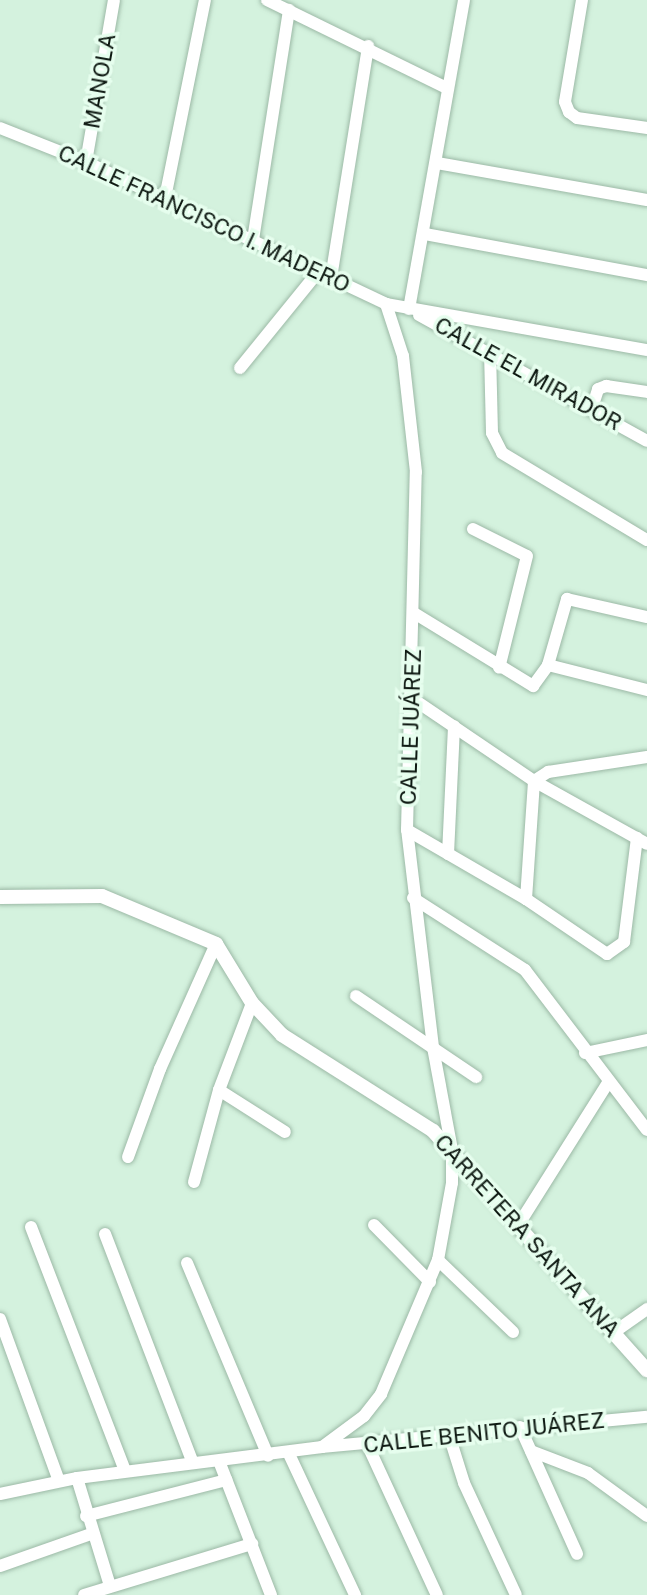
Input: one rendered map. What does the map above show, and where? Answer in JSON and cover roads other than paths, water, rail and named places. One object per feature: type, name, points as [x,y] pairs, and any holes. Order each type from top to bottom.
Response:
[{"type":"main road","points":[[0,897],[102,896],[216,944]]},
{"type":"main road","name":"CARRETERA SANTA ANA","points":[[216,944],[252,1003],[282,1035],[403,1109],[452,1150],[647,1370]]},
{"type":"street","name":"MANOLA","points":[[86,162],[114,0]]},
{"type":"street","points":[[165,198],[205,0]]},
{"type":"street","points":[[267,0],[368,46],[447,88]]},
{"type":"street","points":[[464,0],[425,234],[409,309],[647,350]]},
{"type":"street","points":[[582,0],[565,102],[569,112],[577,118],[647,128]]},
{"type":"street","points":[[253,240],[289,10]]},
{"type":"street","points":[[240,368],[324,275],[368,46]]},
{"type":"street","name":"CALLE FRANCISCO I. MADERO","points":[[0,128],[165,198],[386,304],[409,309]]},
{"type":"street","points":[[437,163],[647,200]]},
{"type":"street","points":[[425,234],[647,275]]},
{"type":"street","name":"CALLE JUÁREZ","points":[[386,304],[403,356],[411,416],[414,613],[407,830],[433,1047],[452,1150]]},
{"type":"street","name":"CALLE EL MIRADOR","points":[[409,309],[490,351],[647,441]]},
{"type":"street","points":[[490,351],[492,433],[502,453],[647,540]]},
{"type":"street","points":[[592,408],[598,389],[606,386],[647,392]]},
{"type":"street","points":[[473,529],[527,556],[499,668]]},
{"type":"street","points":[[414,613],[499,668],[533,686],[548,665],[567,599],[647,617]]},
{"type":"street","points":[[548,665],[647,690]]},
{"type":"street","points":[[407,830],[526,899],[607,954],[613,953],[624,942],[642,841],[534,781],[413,699]]},
{"type":"street","points":[[448,854],[454,726]]},
{"type":"street","points":[[534,781],[548,772],[647,757]]},
{"type":"street","points":[[526,899],[534,781]]},
{"type":"street","points":[[413,898],[525,970],[607,1084],[640,1113],[647,1130]]},
{"type":"street","points":[[128,1157],[160,1069],[216,944]]},
{"type":"street","points":[[356,996],[476,1077]]},
{"type":"street","points":[[194,1182],[219,1090],[252,1003]]},
{"type":"street","points":[[585,1053],[647,1040]]},
{"type":"street","points":[[519,1224],[607,1084]]},
{"type":"street","points":[[219,1090],[285,1132]]},
{"type":"street","name":"CALLE BENITO JUÁREZ","points":[[322,1447],[373,1406],[430,1282],[438,1260],[448,1210],[452,1150]]},
{"type":"street","points":[[374,1225],[430,1282]]},
{"type":"street","points":[[31,1227],[125,1471]]},
{"type":"street","points":[[105,1234],[193,1463]]},
{"type":"street","points":[[438,1260],[513,1332]]},
{"type":"street","points":[[187,1263],[268,1456]]},
{"type":"street","points":[[613,1333],[647,1309]]},
{"type":"street","points":[[0,1319],[59,1481]]},
{"type":"street","name":"CALLE BENITO JUÁREZ","points":[[0,1494],[77,1478],[289,1454],[322,1447],[368,1446],[520,1427],[647,1417]]},
{"type":"street","points":[[520,1427],[577,1554]]},
{"type":"street","points":[[449,1435],[464,1483],[516,1595]]},
{"type":"street","points":[[368,1446],[437,1595]]},
{"type":"street","points":[[531,1451],[588,1473],[647,1516]]},
{"type":"street","points":[[289,1454],[355,1595]]},
{"type":"street","points":[[219,1461],[271,1595]]},
{"type":"street","points":[[77,1478],[91,1534],[110,1586]]},
{"type":"street","points":[[86,1516],[226,1480]]},
{"type":"street","points":[[0,1566],[91,1534]]},
{"type":"street","points":[[84,1595],[252,1544]]}]
